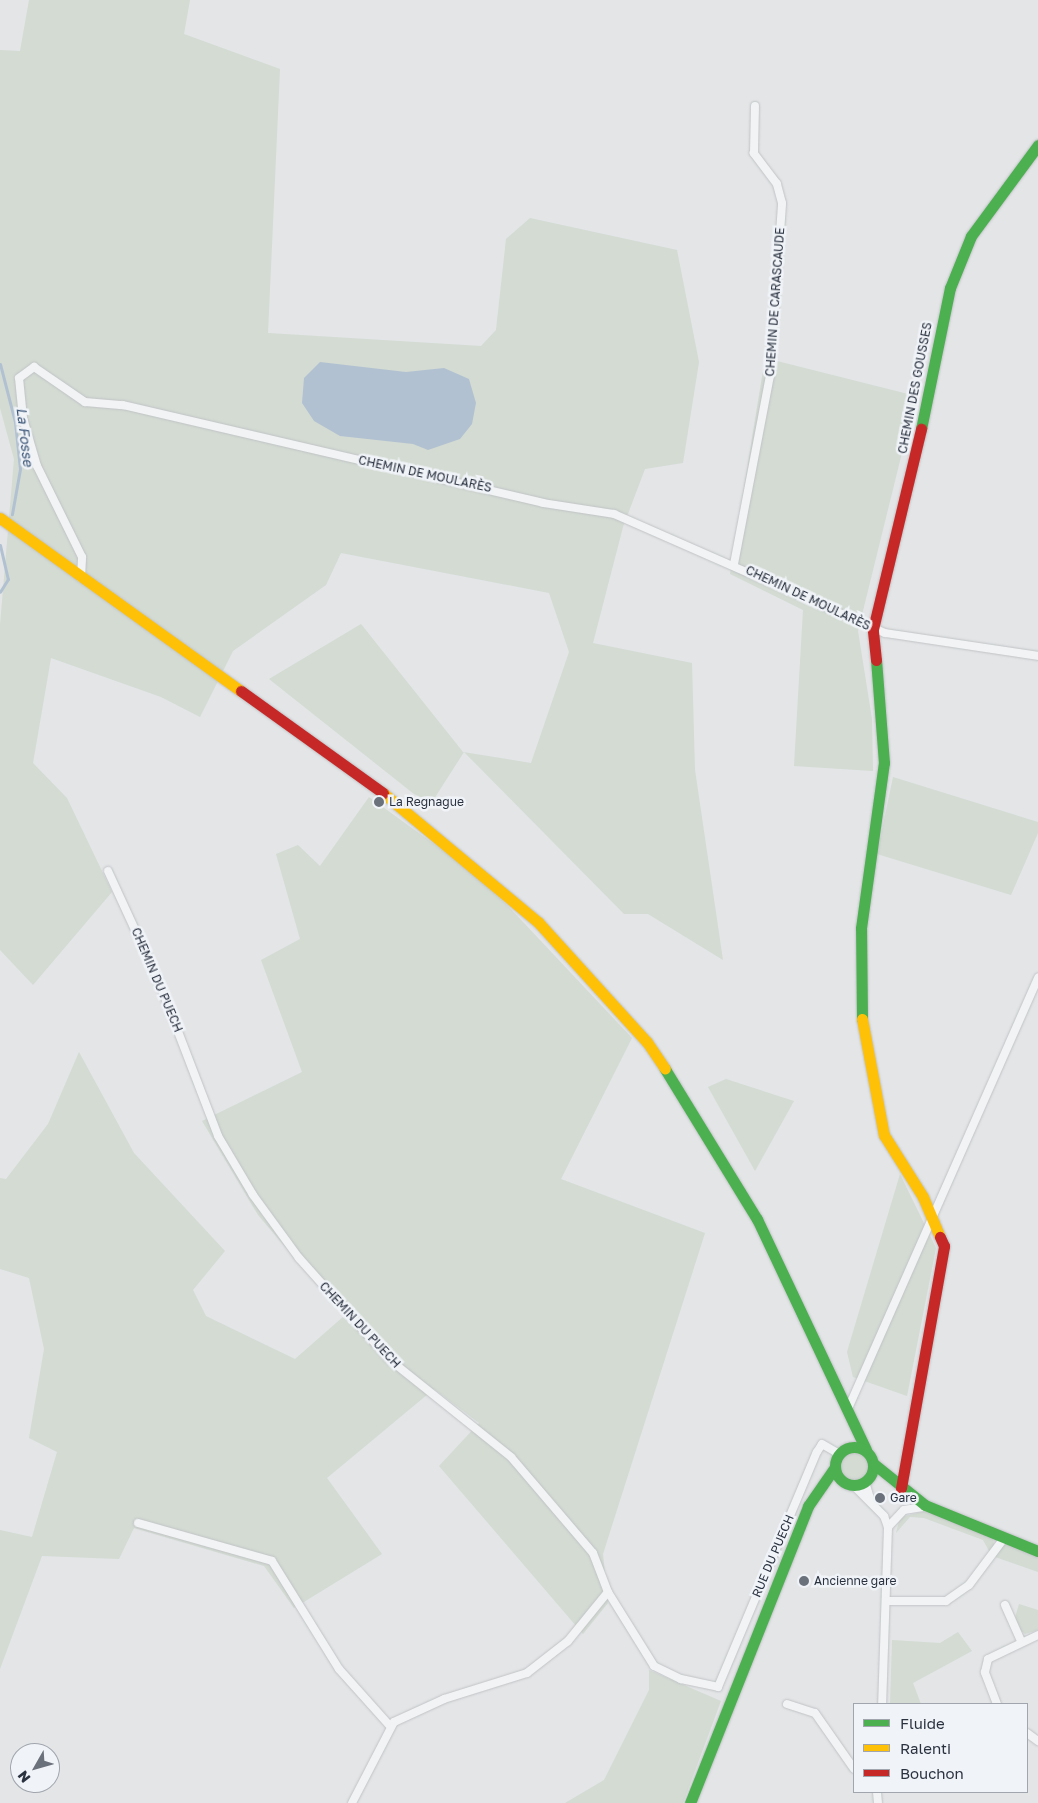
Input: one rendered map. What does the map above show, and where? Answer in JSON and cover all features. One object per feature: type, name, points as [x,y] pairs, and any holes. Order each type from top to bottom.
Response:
[{"type":"street","name":"CHEMIN DE CARASCAUDE","points":[[734,564],[770,376],[782,203],[777,184],[754,152],[755,106]]},
{"type":"street","name":"CHEMIN DES GOUSSES","points":[[873,629],[904,517],[950,288],[971,236],[1038,145]]},
{"type":"street","name":"CHEMIN DE MOULARÈS","points":[[81,578],[82,556],[37,466],[23,418],[19,378],[34,367],[85,402],[123,405],[543,503],[614,514],[734,564],[873,629],[1038,656]]},
{"type":"street","points":[[0,518],[81,578],[411,813],[538,922],[647,1042],[712,1139],[757,1220],[851,1423],[874,1464],[897,1485],[928,1506],[1038,1550]]},
{"type":"street","points":[[873,629],[884,763],[862,904],[862,1022],[884,1134],[934,1221],[944,1246],[897,1485]]},
{"type":"street","name":"CHEMIN DU PUECH","points":[[108,871],[159,982],[218,1136],[266,1215],[390,1360],[512,1457],[593,1553],[608,1592],[654,1666],[681,1679],[718,1687]]},
{"type":"street","points":[[847,1411],[934,1221],[1038,976]]},
{"type":"street","points":[[690,1803],[804,1515],[835,1467],[851,1423]]},
{"type":"street","name":"RUE DU PUECH","points":[[718,1687],[817,1452],[822,1444],[842,1452]]},
{"type":"street","points":[[842,1452],[866,1450]]},
{"type":"street","points":[[871,1500],[868,1479],[874,1464]]},
{"type":"street","points":[[835,1467],[849,1484],[871,1500],[888,1527],[889,1601],[882,1703]]},
{"type":"street","points":[[823,1484],[849,1484],[868,1479],[897,1485]]},
{"type":"street","points":[[888,1527],[904,1510],[928,1506]]},
{"type":"street","points":[[138,1523],[264,1558],[279,1566],[333,1662],[390,1726]]},
{"type":"street","points":[[889,1601],[946,1601],[969,1585],[1005,1538]]},
{"type":"street","points":[[352,1803],[390,1726],[422,1708],[527,1673],[568,1641],[608,1592]]},
{"type":"street","points":[[1005,1605],[1021,1641]]},
{"type":"street","points":[[997,1703],[985,1665],[991,1655],[1038,1635]]},
{"type":"street","points":[[788,1704],[815,1713],[853,1768]]},
{"type":"shaded area","points":[[29,0],[190,0],[184,34],[280,69],[268,333],[481,346],[496,330],[506,239],[530,218],[677,250],[699,362],[683,463],[645,469],[623,527],[593,643],[692,663],[695,770],[723,960],[648,914],[624,914],[464,752],[531,763],[569,652],[549,593],[341,553],[326,585],[233,651],[200,717],[161,697],[51,658],[33,763],[67,798],[112,892],[33,985],[0,950],[0,625],[14,459],[0,408],[0,50],[20,51]]},
{"type":"shaded area","points":[[765,358],[916,396],[858,631],[872,719],[873,771],[794,766],[803,610],[730,574]]},
{"type":"shaded area","points":[[361,624],[464,752],[432,802],[414,794],[269,679]]},
{"type":"shaded area","points":[[893,777],[1038,822],[1038,833],[1011,895],[877,854]]},
{"type":"shaded area","points":[[369,797],[463,865],[508,906],[632,1038],[561,1179],[705,1233],[603,1554],[608,1603],[583,1634],[439,1466],[479,1423],[434,1389],[327,1478],[382,1554],[294,1608],[264,1566],[134,1528],[119,1559],[42,1556],[0,1669],[0,1530],[32,1537],[57,1452],[29,1438],[44,1349],[29,1278],[0,1269],[0,1178],[6,1179],[48,1124],[79,1052],[134,1153],[225,1251],[193,1290],[206,1316],[295,1359],[344,1316],[258,1215],[202,1121],[302,1072],[261,960],[300,939],[276,854],[298,845],[320,866]]},
{"type":"shaded area","points":[[726,1079],[794,1101],[755,1171],[708,1087]]},
{"type":"shaded area","points":[[900,1174],[936,1248],[907,1396],[853,1377],[847,1352]]},
{"type":"shaded area","points":[[854,1450],[860,1451],[865,1455],[869,1460],[869,1472],[865,1477],[860,1481],[854,1482],[848,1481],[843,1477],[839,1472],[838,1466],[839,1460],[843,1455],[848,1451]]},
{"type":"shaded area","points":[[927,1511],[993,1538],[994,1545],[989,1551],[983,1540],[924,1518],[910,1517],[896,1533],[900,1517]]},
{"type":"shaded area","points":[[1006,1542],[1038,1555],[1038,1572],[995,1557]]},
{"type":"shaded area","points":[[1019,1604],[1038,1610],[1038,1630],[1025,1634],[1020,1630],[1014,1621]]},
{"type":"shaded area","points":[[958,1632],[972,1651],[913,1683],[921,1703],[890,1703],[892,1640],[940,1643]]},
{"type":"shaded area","points":[[649,1670],[721,1701],[683,1803],[565,1803],[604,1780],[649,1690]]},
{"type":"water","points":[[320,362],[406,372],[444,368],[469,379],[476,403],[472,424],[460,439],[428,450],[413,444],[340,436],[314,421],[302,403],[304,378]]},
{"type":"waterway","name":"La Fosse","points":[[0,364],[15,422],[20,469],[12,514]]},
{"type":"waterway","name":"La Fosse","points":[[0,545],[8,579],[0,592]]},
{"type":"traffic: fast","points":[[921,429],[950,288],[971,236],[1038,145]]},
{"type":"traffic: fast","points":[[862,1019],[861,928],[884,763],[876,660]]},
{"type":"traffic: fast","points":[[665,1069],[757,1219],[866,1450]]},
{"type":"traffic: fast","points":[[854,1447],[861,1448],[867,1453],[872,1459],[873,1466],[872,1473],[867,1479],[861,1484],[854,1485],[847,1484],[841,1479],[836,1473],[835,1466],[836,1459],[841,1453],[847,1448],[854,1447]]},
{"type":"traffic: fast","points":[[874,1464],[925,1505],[1038,1551]]},
{"type":"traffic: fast","points":[[690,1803],[808,1506],[835,1467]]},
{"type":"traffic: slow","points":[[0,518],[241,691]]},
{"type":"traffic: slow","points":[[383,793],[538,922],[647,1042],[665,1069]]},
{"type":"traffic: slow","points":[[862,1019],[884,1135],[923,1197],[940,1237]]},
{"type":"traffic: jam","points":[[876,660],[873,629],[921,429]]},
{"type":"traffic: jam","points":[[241,691],[383,793]]},
{"type":"traffic: jam","points":[[901,1488],[944,1246],[940,1237]]},
{"type":"place","name":"La Regnague","points":[[379,802]]},
{"type":"place","name":"Gare","points":[[880,1498]]},
{"type":"place","name":"Ancienne gare","points":[[804,1581]]}]
